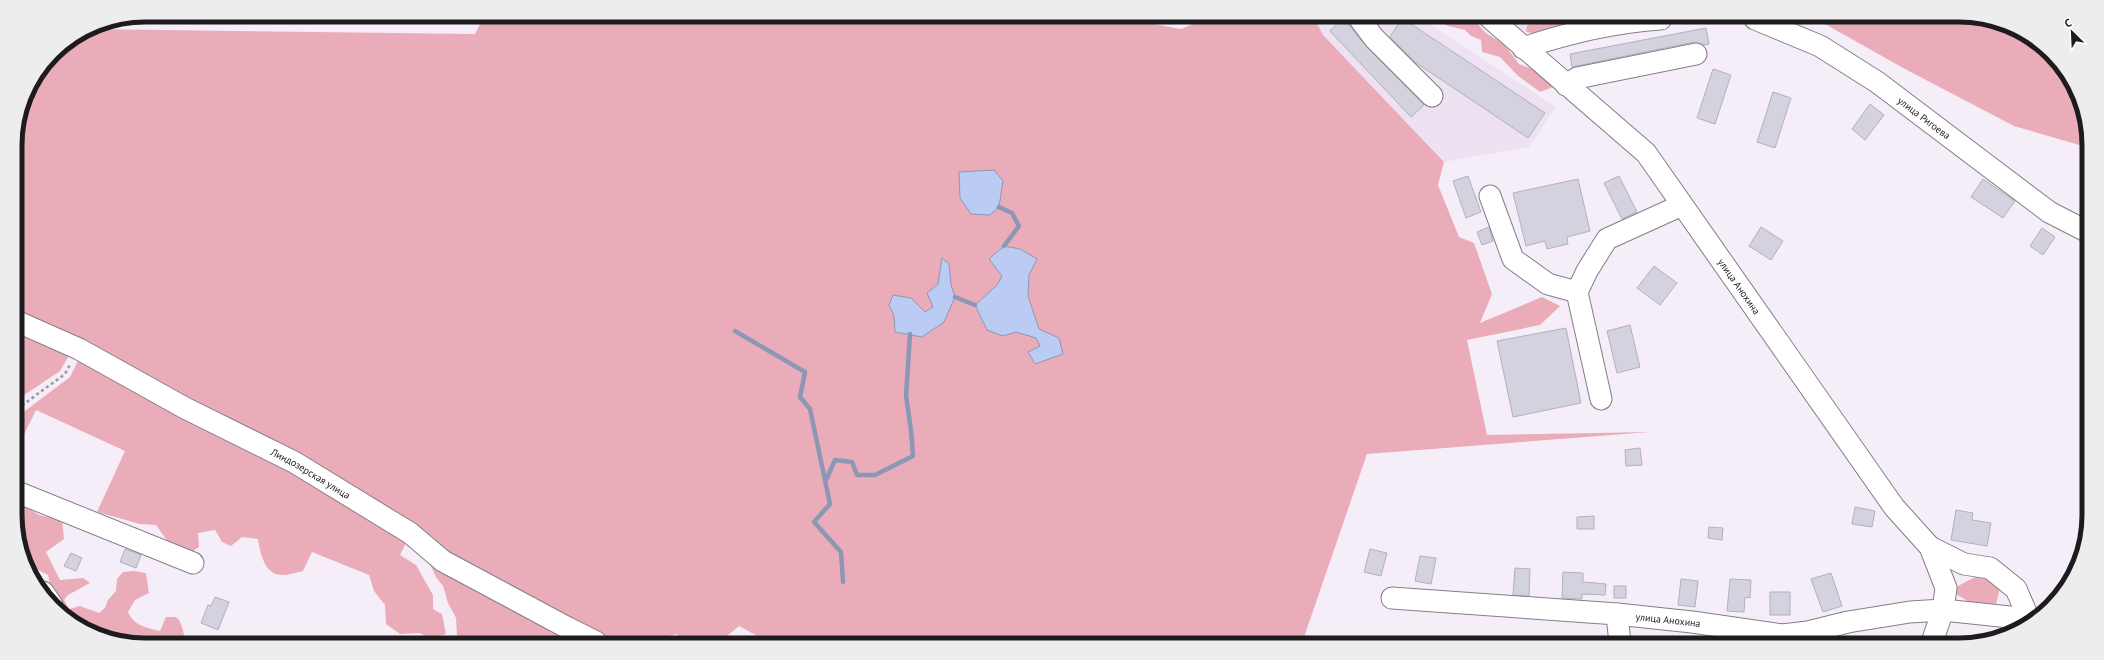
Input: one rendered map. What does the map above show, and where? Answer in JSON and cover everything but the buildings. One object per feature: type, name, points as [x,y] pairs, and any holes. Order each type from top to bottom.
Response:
[{"type":"street","points":[[1362,22],[1374,38],[1432,96]]},
{"type":"street","name":"улица Анохина","points":[[1494,22],[1646,153],[1894,507],[1930,547],[1946,588],[1943,610]]},
{"type":"street","points":[[1523,48],[1566,33],[1622,22]]},
{"type":"street","name":"улица Ригоева","points":[[1762,22],[1820,46],[1877,82],[2049,212],[2082,229]]},
{"type":"street","points":[[1566,85],[1577,78],[1696,54]]},
{"type":"street","points":[[1490,196],[1513,259],[1548,284],[1577,292]]},
{"type":"street","points":[[1602,399],[1577,292],[1587,271],[1607,239],[1682,205]]},
{"type":"street","name":"Линдозерская улица","points":[[22,324],[79,349],[185,408],[294,462],[410,533],[443,561],[588,638]]},
{"type":"street","points":[[22,494],[192,563]]},
{"type":"street","name":"улица Анохина","points":[[1930,547],[1964,564],[1990,568],[2016,589],[2030,615]]},
{"type":"street","name":"улица Анохина","points":[[1392,598],[1617,614],[1692,622],[1782,635],[1808,632],[1848,622],[1910,612],[1943,610],[2025,618]]},
{"type":"street","points":[[1933,638],[1943,610]]},
{"type":"street","points":[[1617,614],[1619,638]]},
{"type":"path","points":[[22,405],[64,374],[79,349]]},
{"type":"shaded area","points":[[481,22],[999,22],[998,24],[1154,24],[1181,29],[1198,22],[1316,22],[1323,35],[1444,162],[1438,185],[1459,237],[1474,243],[1492,294],[1480,323],[1542,297],[1560,306],[1540,325],[1467,340],[1487,435],[1650,432],[1367,454],[1304,638],[761,638],[739,626],[725,638],[680,638],[677,634],[659,638],[602,638],[570,623],[22,316],[22,137],[26,113],[31,98],[47,70],[58,58],[77,43],[103,29],[475,34]]},
{"type":"shaded area","points":[[1316,22],[1426,22],[1556,107],[1529,147],[1444,162],[1323,35]]},
{"type":"shaded area","points":[[1445,22],[1476,22],[1486,33],[1504,44],[1519,64],[1539,72],[1553,87],[1540,92],[1518,76],[1500,57],[1482,52],[1481,40],[1471,36],[1465,30],[1445,25]]},
{"type":"shaded area","points":[[1506,22],[1535,22],[1521,36]]},
{"type":"shaded area","points":[[1532,22],[1576,22],[1565,27],[1545,30],[1538,34],[1526,32],[1527,26]]},
{"type":"shaded area","points":[[1821,22],[1959,22],[1991,26],[2006,31],[2034,47],[2057,70],[2069,91],[2080,121],[2082,146],[2014,126],[1905,69]]},
{"type":"shaded area","points":[[22,331],[71,352],[60,371],[22,397]]},
{"type":"shaded area","points":[[80,357],[291,467],[405,536],[405,545],[400,555],[416,565],[433,595],[433,609],[442,614],[446,634],[431,638],[419,633],[400,634],[386,624],[385,605],[374,591],[369,575],[312,552],[303,571],[286,575],[278,575],[272,572],[265,563],[260,551],[258,539],[242,537],[231,546],[222,542],[215,530],[198,533],[199,547],[188,554],[173,549],[156,525],[140,524],[97,512],[125,451],[36,410],[22,439],[22,413],[70,377]]},
{"type":"shaded area","points":[[22,504],[39,515],[62,520],[64,539],[46,552],[60,580],[83,578],[90,583],[68,595],[64,600],[69,609],[80,606],[99,613],[105,608],[108,600],[116,591],[117,579],[123,572],[134,571],[146,573],[149,593],[135,600],[128,612],[130,616],[141,625],[160,631],[166,617],[176,617],[181,625],[185,638],[129,637],[98,629],[77,617],[53,596],[48,575],[35,568],[29,554],[24,539]]},
{"type":"shaded area","points":[[426,556],[574,638],[458,638],[456,618],[448,603],[443,586],[436,577]]},
{"type":"shaded area","points":[[1979,575],[2000,589],[1996,604],[1969,602],[1956,594],[1956,587]]},
{"type":"water","points":[[994,170],[1003,181],[999,207],[990,215],[971,214],[960,198],[959,172]]},
{"type":"water","points":[[1004,246],[1020,249],[1037,259],[1029,275],[1028,296],[1039,329],[1059,338],[1063,354],[1035,364],[1028,352],[1040,346],[1036,338],[1016,332],[1003,336],[987,330],[975,305],[997,285],[1002,276],[989,259]]},
{"type":"water","points":[[942,258],[949,264],[951,285],[955,297],[944,322],[922,337],[895,332],[894,316],[889,305],[893,295],[911,298],[925,312],[933,307],[927,293],[938,284]]},
{"type":"waterway","points":[[999,207],[1012,213],[1019,226],[1004,246]]},
{"type":"waterway","points":[[955,297],[975,305]]},
{"type":"waterway","points":[[735,331],[805,372],[800,397],[810,409],[830,504],[814,522],[841,552],[843,582]]},
{"type":"waterway","points":[[826,480],[835,460],[852,462],[857,475],[875,475],[913,456],[906,396],[910,334]]}]
